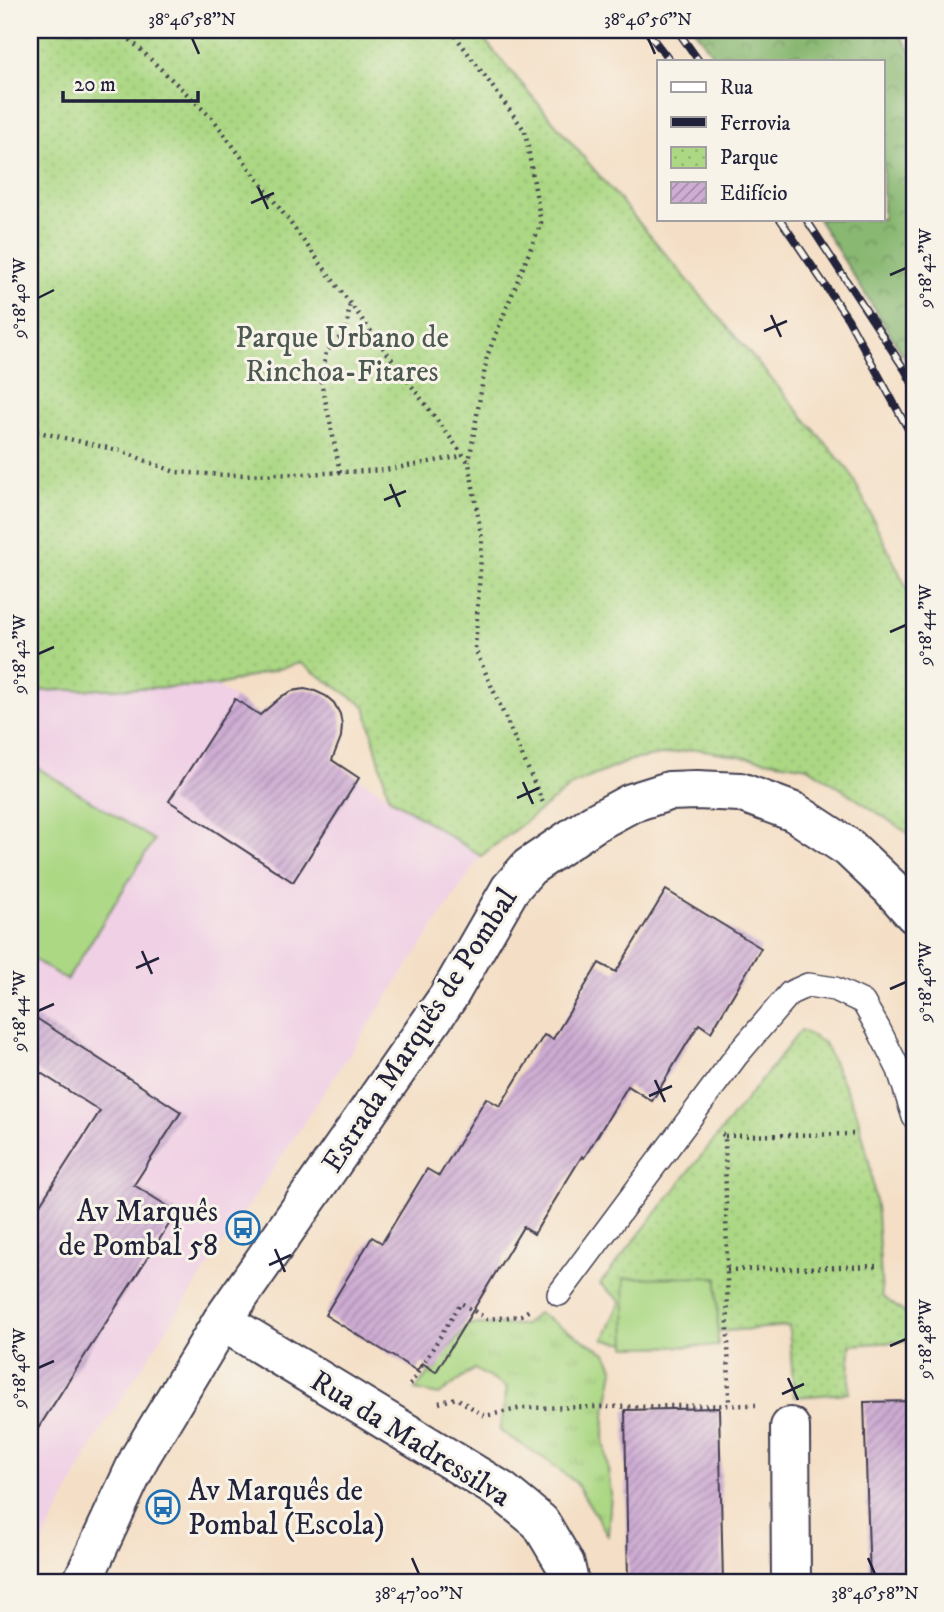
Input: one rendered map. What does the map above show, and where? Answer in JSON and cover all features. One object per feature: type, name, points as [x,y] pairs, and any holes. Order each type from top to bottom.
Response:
[{"type":"street","name":"Estrada Marquês de Pombal","points":[[83,1582],[140,1457],[222,1321],[448,997],[510,889],[529,867],[594,823],[631,803],[669,791],[740,792],[794,812],[849,849],[890,887],[914,914]]},
{"type":"street","name":"Rua da Madressilva","points":[[222,1321],[393,1413],[502,1491],[540,1522],[565,1564],[569,1582]]},
{"type":"street","points":[[790,1427],[791,1582]]},
{"type":"lane","points":[[559,1294],[737,1055],[790,993],[808,985],[835,989],[863,1002],[899,1070],[914,1117]]},
{"type":"path","points":[[120,30],[213,119],[469,463]]},
{"type":"path","points":[[451,30],[525,131],[541,223],[487,356],[469,463],[482,540],[475,649],[561,844]]},
{"type":"path","points":[[340,472],[321,382],[326,352],[346,331],[350,302]]},
{"type":"path","points":[[30,430],[121,451],[175,472],[223,475],[385,470],[463,456]]},
{"type":"path","points":[[694,1113],[725,1136],[853,1134]]},
{"type":"path","points":[[725,1136],[729,1405]]},
{"type":"path","points":[[727,1270],[878,1266]]},
{"type":"path","points":[[393,1413],[461,1303],[487,1319],[520,1316],[559,1294]]},
{"type":"path","points":[[393,1413],[456,1398],[485,1416],[522,1408],[790,1405],[790,1427]]},
{"type":"shaded area","points":[[216,686],[264,718],[273,704],[292,691],[304,689],[326,696],[334,703],[342,725],[341,737],[330,759],[481,856],[98,1435],[30,1566],[30,691]]},
{"type":"green space","name":"Parque Urbano de Rinchoa-Fitares","points":[[30,30],[476,30],[850,472],[914,603],[914,837],[808,767],[697,749],[631,760],[574,784],[481,856],[389,797],[365,706],[300,663],[216,686],[30,691]]},
{"type":"green space","points":[[695,30],[897,30],[914,56],[914,372],[819,220],[884,220],[884,60],[716,60]]},
{"type":"green space","points":[[30,763],[154,840],[67,980],[30,957]]},
{"type":"green space","points":[[801,1030],[824,1043],[857,1113],[870,1166],[877,1214],[882,1296],[914,1320],[914,1341],[850,1345],[849,1393],[794,1397],[789,1326],[689,1334],[638,1344],[604,1340],[621,1301],[600,1284]]},
{"type":"green space","points":[[717,1277],[718,1346],[626,1347],[624,1278]]},
{"type":"green space","points":[[538,1313],[607,1354],[614,1370],[605,1416],[604,1437],[611,1493],[608,1535],[576,1483],[548,1461],[500,1431],[507,1388],[474,1369],[439,1395],[415,1390],[469,1324],[525,1325]]},
{"type":"building","points":[[304,689],[326,696],[334,703],[342,725],[341,737],[332,760],[359,778],[293,882],[169,801],[235,699],[260,715],[282,696]]},
{"type":"building","points":[[666,890],[761,948],[711,1032],[699,1024],[652,1101],[628,1086],[534,1234],[523,1227],[436,1372],[422,1363],[417,1371],[325,1315],[372,1237],[382,1243],[427,1169],[439,1176],[486,1098],[500,1106],[544,1035],[553,1039],[599,963],[616,972]]},
{"type":"building","points":[[30,1014],[181,1112],[134,1185],[177,1212],[30,1441],[30,1220],[100,1111],[30,1066]]},
{"type":"building","points":[[914,1401],[914,1582],[870,1582],[864,1402]]},
{"type":"building","points":[[719,1408],[723,1582],[628,1582],[625,1410]]},
{"type":"railway","points":[[646,30],[669,60]]},
{"type":"railway","points":[[677,30],[698,60]]},
{"type":"railway","points":[[781,220],[848,319],[914,440]]},
{"type":"railway","points":[[807,220],[914,387]]},
{"type":"place","name":"Av Marquês de Pombal 58","points":[[243,1228]]},
{"type":"place","name":"Av Marquês de Pombal (Escola)","points":[[163,1507]]}]
